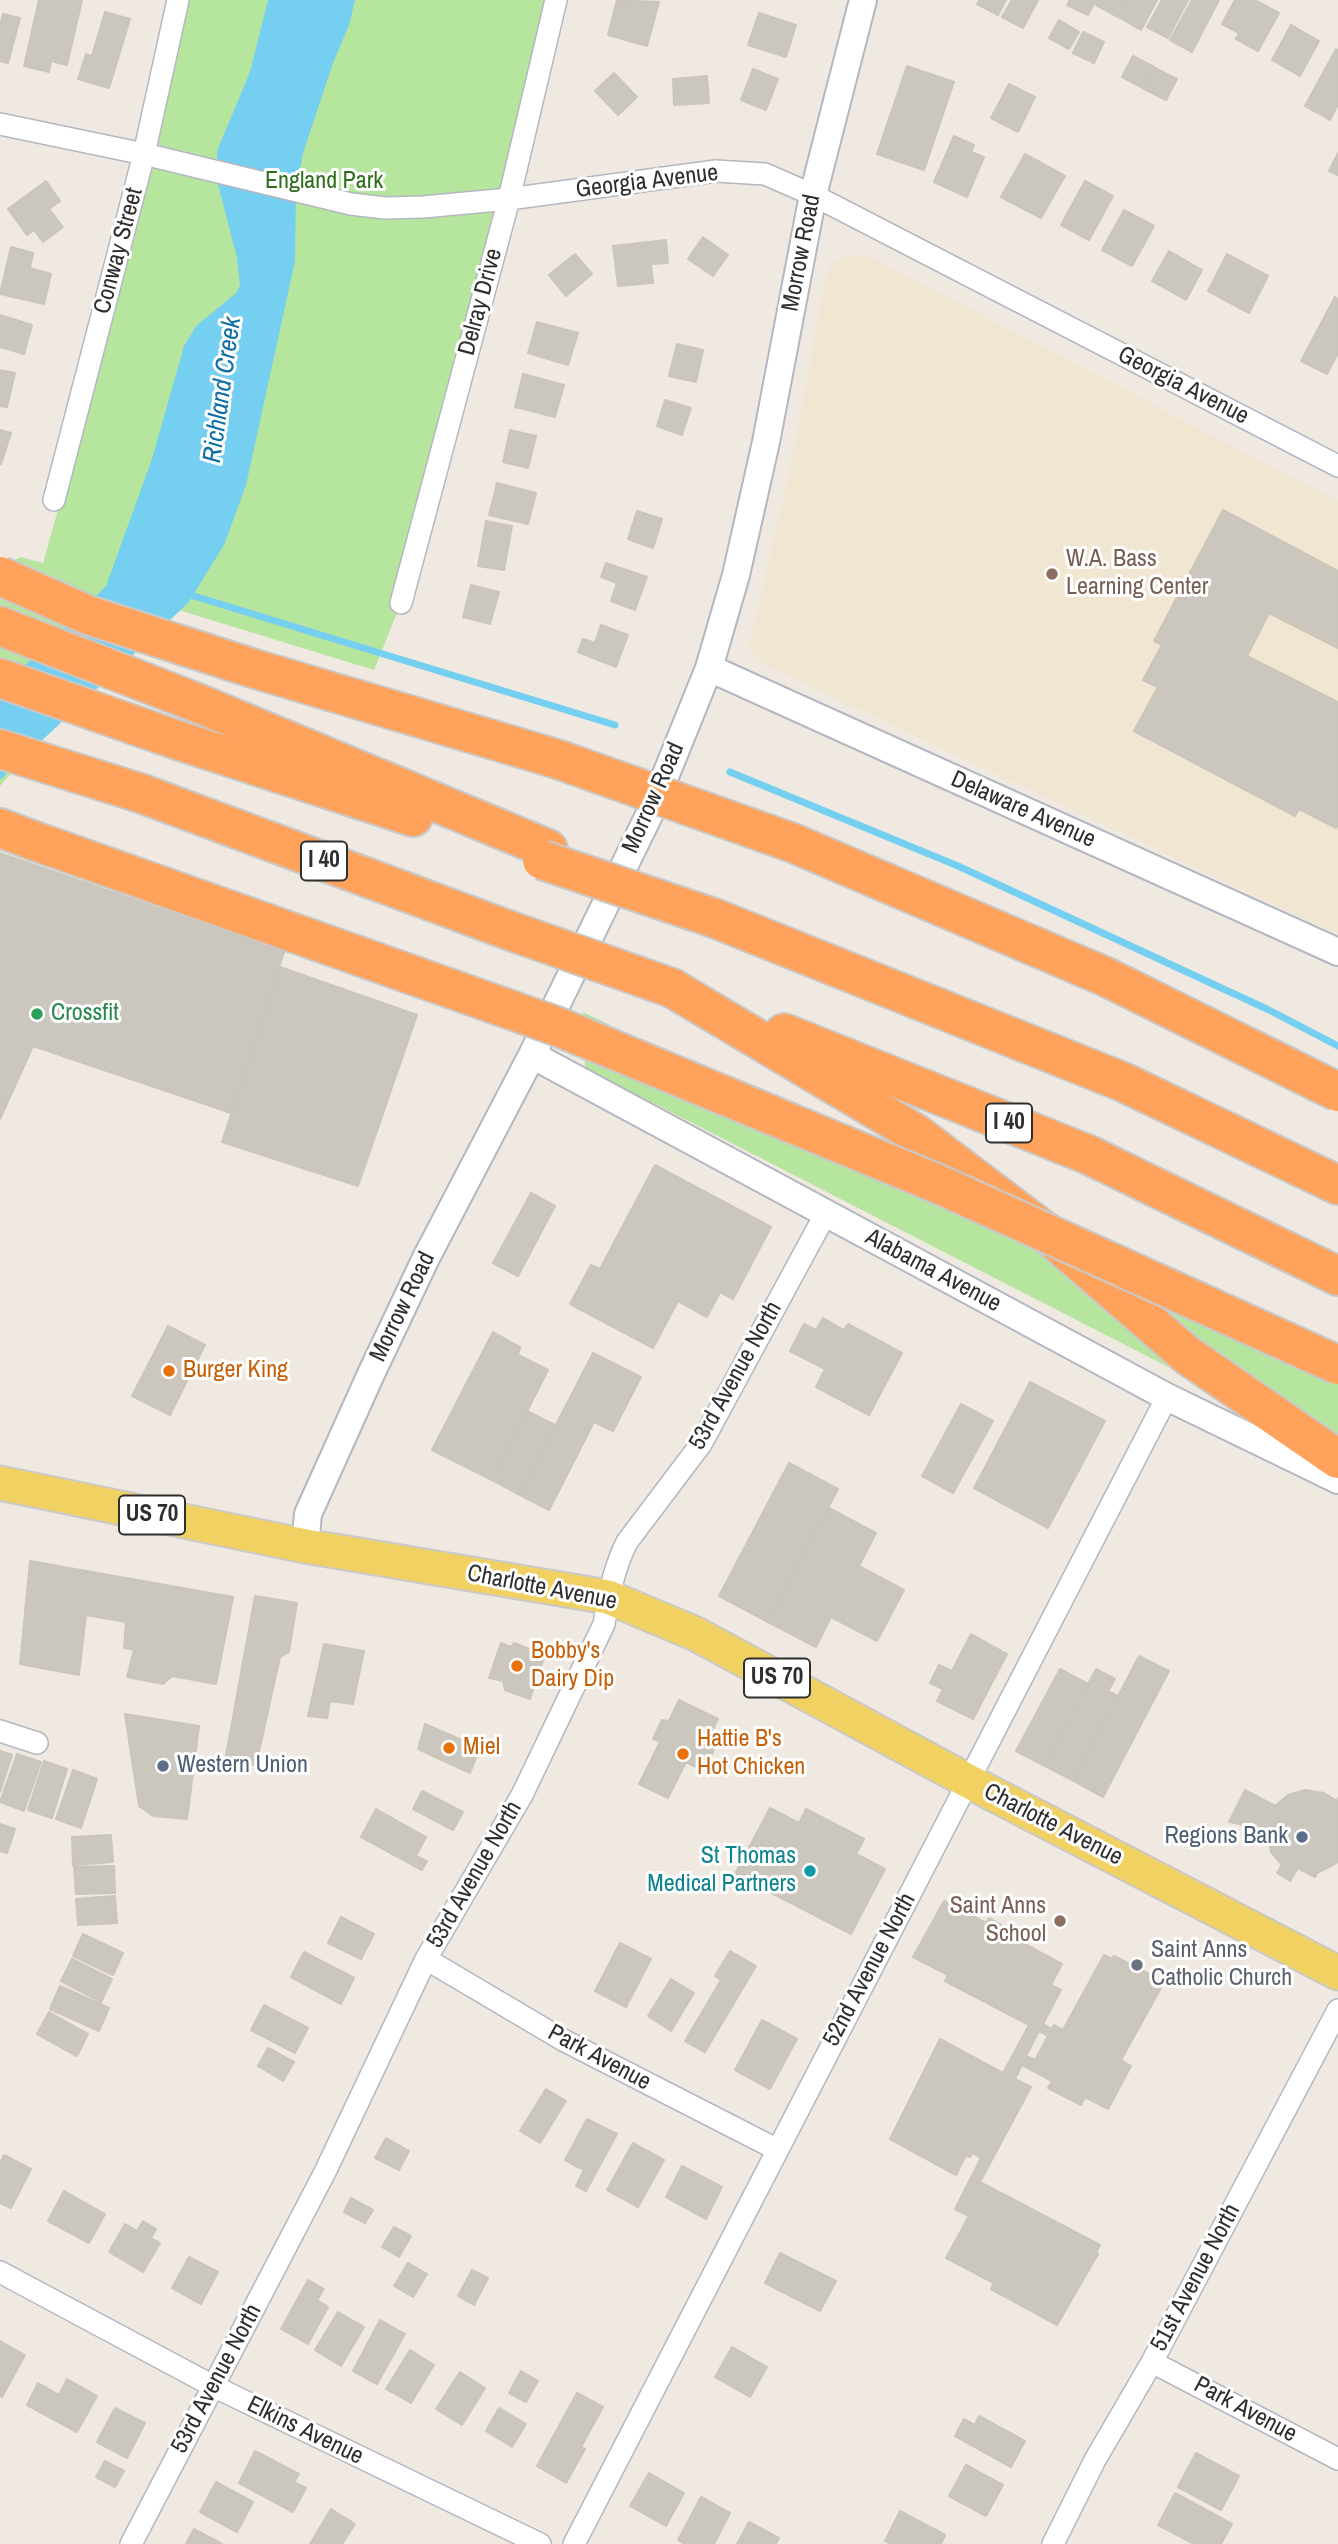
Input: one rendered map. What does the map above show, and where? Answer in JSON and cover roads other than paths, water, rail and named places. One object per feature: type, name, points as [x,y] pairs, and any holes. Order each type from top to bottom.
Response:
[{"type":"highway","points":[[0,576],[88,615],[252,668],[557,759],[793,843],[1104,976],[1338,1092]]},
{"type":"highway","points":[[0,626],[195,702],[545,854],[714,918],[1123,1082],[1338,1185]]},
{"type":"highway","points":[[0,678],[177,740],[545,854]]},
{"type":"highway","name":"I 40","points":[[0,749],[140,793],[672,988],[1089,1155],[1338,1276]]},
{"type":"highway","points":[[0,828],[556,1026],[938,1184],[1338,1364]]},
{"type":"highway","points":[[672,988],[915,1133],[1043,1230],[1187,1355],[1338,1459]]},
{"type":"main road","name":"Charlotte Avenue","points":[[0,1483],[305,1546],[608,1597],[696,1634],[968,1781],[1338,1973]]},
{"type":"street","name":"Conway Street","points":[[54,500],[144,154],[178,0]]},
{"type":"street","name":"Delray Drive","points":[[401,603],[509,199],[556,0]]},
{"type":"street","name":"Morrow Road","points":[[305,1546],[308,1514],[371,1374],[426,1258],[532,1055],[652,809],[709,668],[736,575],[766,442],[813,195],[863,0]]},
{"type":"street","name":"Georgia Avenue","points":[[0,124],[144,154],[351,204],[403,208],[509,199],[716,171],[765,174],[813,195],[1338,466]]},
{"type":"street","name":"Delaware Avenue","points":[[709,668],[1338,952]]},
{"type":"street","name":"Alabama Avenue","points":[[532,1055],[1167,1397],[1338,1480]]},
{"type":"street","name":"53rd Avenue North","points":[[131,2544],[325,2172],[426,1959],[522,1795],[601,1630],[620,1555],[632,1532],[701,1444],[826,1213]]},
{"type":"street","name":"52nd Avenue North","points":[[574,2544],[1167,1397]]},
{"type":"street","points":[[0,1731],[37,1743]]},
{"type":"street","name":"Park Avenue","points":[[426,1959],[563,2040],[776,2149]]},
{"type":"street","name":"51st Avenue North","points":[[1053,2544],[1095,2460],[1152,2362],[1338,2010]]},
{"type":"street","name":"Elkins Avenue","points":[[0,2272],[213,2386],[540,2544]]},
{"type":"street","name":"Park Avenue","points":[[1152,2362],[1338,2459]]},
{"type":"water","name":"Richland Creek","points":[[268,0],[355,0],[349,25],[333,63],[303,153],[296,192],[295,261],[246,485],[224,545],[188,603],[0,780],[0,690],[106,586],[152,459],[184,346],[196,326],[236,293],[240,285],[237,258],[218,184],[217,151],[250,72]]},
{"type":"waterway","points":[[184,593],[615,725]]},
{"type":"waterway","points":[[730,772],[958,866],[1269,1010],[1338,1046]]},
{"type":"place","name":"W.A. Bass Learning Center","points":[[1052,574]]},
{"type":"place","name":"Crossfit","points":[[37,1014]]},
{"type":"place","name":"Burger King","points":[[169,1371]]},
{"type":"place","name":"Bobby's Dairy Dip","points":[[517,1666]]},
{"type":"place","name":"Miel","points":[[449,1748]]},
{"type":"place","name":"Hattie B's Hot Chicken","points":[[683,1754]]},
{"type":"place","name":"Western Union","points":[[163,1766]]},
{"type":"place","name":"Regions Bank","points":[[1302,1837]]},
{"type":"place","name":"St Thomas Medical Partners","points":[[810,1871]]},
{"type":"place","name":"Saint Anns School","points":[[1060,1921]]},
{"type":"place","name":"Saint Anns Catholic Church","points":[[1137,1965]]},
{"type":"park label","name":"England Park","points":[[324,182]]}]
